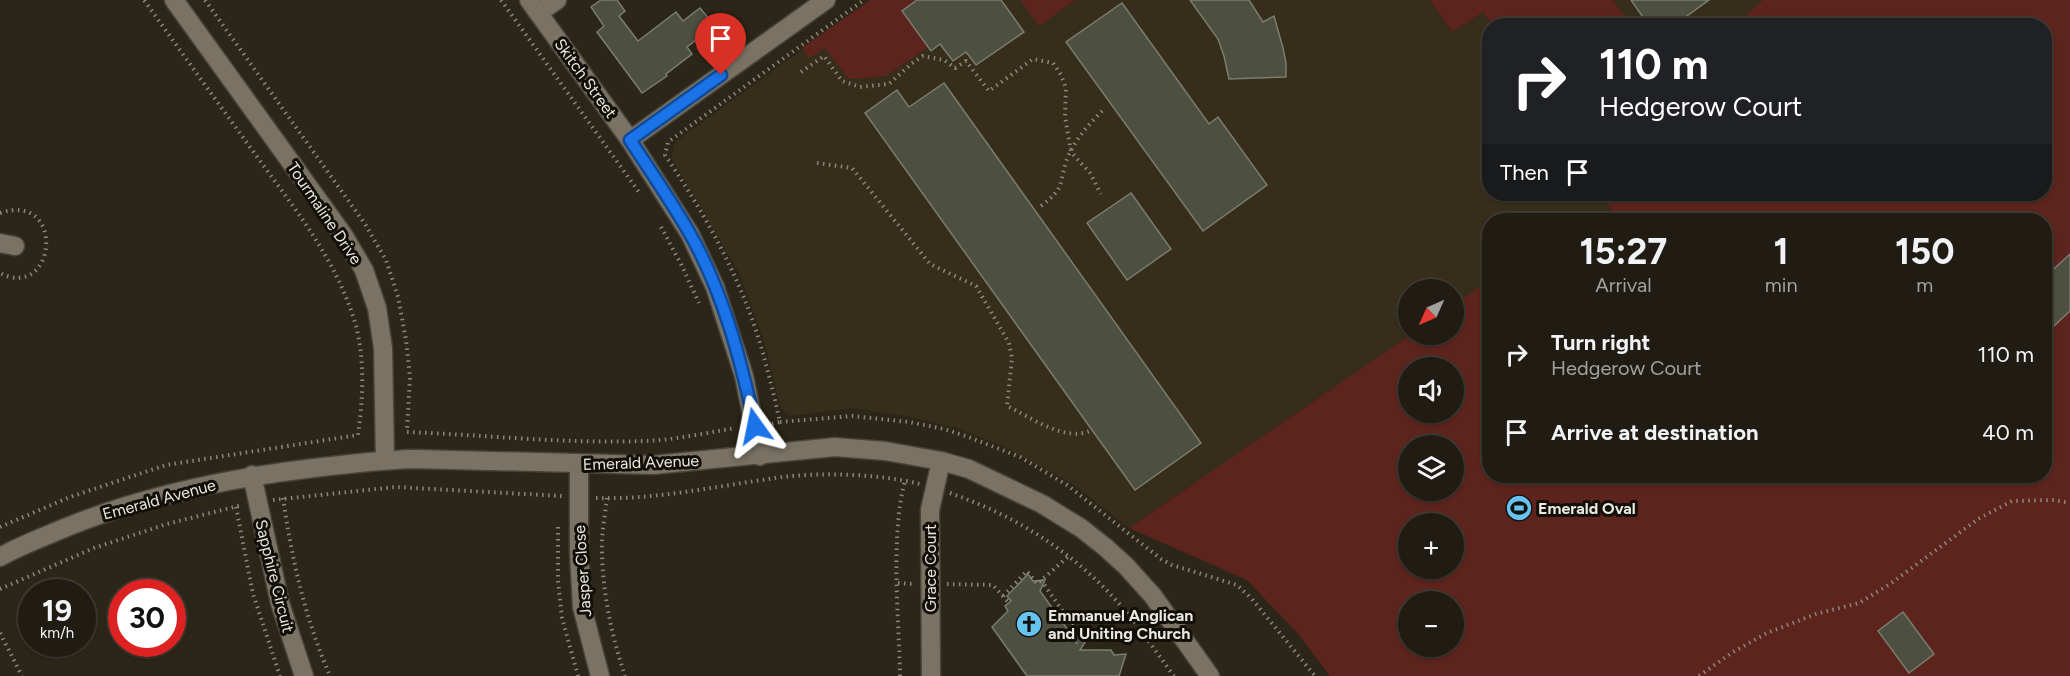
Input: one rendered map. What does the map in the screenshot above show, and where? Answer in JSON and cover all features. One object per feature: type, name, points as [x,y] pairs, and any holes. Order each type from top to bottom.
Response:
[{"type":"street","name":"Tourmaline Drive","points":[[174,0],[344,236],[364,270],[377,308],[383,348],[385,460]]},
{"type":"street","points":[[534,7],[557,0]]},
{"type":"street","points":[[630,140],[826,0]]},
{"type":"street","name":"Skitch Street","points":[[534,7],[630,140],[690,234],[715,286],[744,376],[760,456]]},
{"type":"street","name":"Emerald Avenue","points":[[0,557],[16,548],[111,510],[206,484],[252,476],[385,460],[652,465],[835,447],[885,451],[916,455],[969,469],[1057,512],[1094,538],[1137,577],[1210,676]]},
{"type":"street","name":"Grace Court","points":[[931,676],[930,510],[940,461]]},
{"type":"street","name":"Jasper Close","points":[[579,464],[582,607],[600,676]]},
{"type":"street","name":"Sapphire Circuit","points":[[252,476],[280,603],[304,676]]},
{"type":"path","points":[[0,527],[70,497],[166,465],[358,435],[362,375],[359,349],[356,328],[337,274],[318,241],[144,0]]},
{"type":"path","points":[[205,0],[365,224],[386,260],[398,297],[406,340],[410,377],[407,432],[529,440],[647,441],[735,428]]},
{"type":"path","points":[[801,72],[824,56],[842,81],[860,87],[889,84],[923,56],[944,60],[955,68],[966,61],[989,91],[1034,59],[1053,63],[1061,75],[1065,88],[1065,116],[1071,152],[1090,173],[1101,194]]},
{"type":"path","points":[[1041,206],[1060,188],[1066,162],[1071,152],[1093,120],[1105,108]]},
{"type":"path","points":[[817,163],[852,168],[930,264],[976,286],[1009,343],[1012,358],[1007,406],[1066,434],[1083,435],[1092,430]]},
{"type":"path","points":[[0,589],[94,548],[167,524],[257,501],[395,487],[607,498],[659,495],[786,477],[863,475],[905,480],[935,488],[1005,515],[1035,532],[1094,577],[1127,612],[1174,676]]},
{"type":"path","points":[[900,676],[899,509],[905,480]]},
{"type":"path","points":[[283,498],[289,542],[299,587],[316,643],[330,676]]},
{"type":"path","points":[[607,498],[602,551],[606,595],[616,648],[625,676]]},
{"type":"path","points":[[1700,676],[1733,652],[1767,633],[1816,614],[1859,603],[1890,584],[1978,519],[2012,501],[2054,500],[2070,503]]},
{"type":"path","points":[[236,507],[254,594],[280,676]]},
{"type":"path","points":[[1003,596],[1027,571],[1037,584],[1069,556]]},
{"type":"path","points":[[1041,580],[1082,639],[1076,643]]},
{"type":"path","points":[[898,583],[993,585],[1009,603]]},
{"type":"path","points":[[0,633],[22,676]]},
{"type":"shaded area","points":[[870,0],[1430,0],[1451,32],[1483,12],[1487,18],[1482,18],[1482,201],[1606,201],[1613,213],[1482,213],[1482,285],[1464,298],[1464,279],[1398,279],[1398,343],[1129,528],[1073,484],[1000,445],[957,428],[906,416],[852,408],[792,416],[781,409],[766,348],[741,276],[671,157],[675,142]]},
{"type":"shaded area","points":[[870,0],[917,0],[902,11],[928,47],[886,76],[849,79],[825,48],[809,58],[802,48]]},
{"type":"shaded area","points":[[1020,0],[1075,0],[1039,26]]},
{"type":"shaded area","points":[[1430,0],[1613,0],[1627,18],[1487,18],[1483,12],[1452,32]]},
{"type":"shaded area","points":[[1613,0],[1763,0],[1744,18],[1627,18]]},
{"type":"shaded area","points":[[1763,0],[2070,0],[2070,676],[1330,676],[1299,635],[1247,580],[1129,528],[1398,343],[1464,345],[1464,298],[1482,285],[1482,483],[2052,483],[2052,213],[1613,213],[1606,201],[2052,201],[2052,18],[1744,18]]},
{"type":"building","points":[[601,0],[617,0],[625,11],[619,16],[638,41],[676,12],[683,21],[700,8],[715,26],[687,47],[692,54],[666,74],[667,76],[642,93],[597,32],[604,26],[591,7]]},
{"type":"building","points":[[917,0],[1001,0],[1024,32],[976,65],[966,52],[953,61],[940,44],[931,51],[902,11]]},
{"type":"building","points":[[1190,0],[1249,0],[1263,22],[1274,16],[1286,63],[1286,77],[1229,79],[1218,39]]},
{"type":"building","points":[[1631,0],[1709,0],[1684,18],[1643,18]]},
{"type":"building","points":[[1122,3],[1209,124],[1218,117],[1267,185],[1203,231],[1066,42]]},
{"type":"building","points":[[944,83],[1201,443],[1135,490],[865,113],[897,90],[909,107]]},
{"type":"building","points":[[1131,193],[1171,249],[1127,280],[1087,223]]},
{"type":"building","points":[[2070,254],[2070,311],[2052,328],[2052,271]]},
{"type":"building","name":"Emmanuel Anglican and Uniting Church","points":[[1028,574],[1033,581],[1045,580],[1040,591],[1073,637],[1091,633],[1080,650],[1111,650],[1114,655],[1126,654],[1119,676],[1027,676],[992,627],[1008,611],[1005,606],[1011,601],[1007,596]]},
{"type":"building","points":[[1903,612],[1934,654],[1909,673],[1878,631]]},
{"type":"place","name":"Emerald Oval","points":[[1519,508]]},
{"type":"place","name":"Emmanuel Anglican and Uniting Church","points":[[1029,624]]},
{"type":"route","points":[[721,75],[630,140],[690,234],[715,286],[744,376],[755,426]]}]
